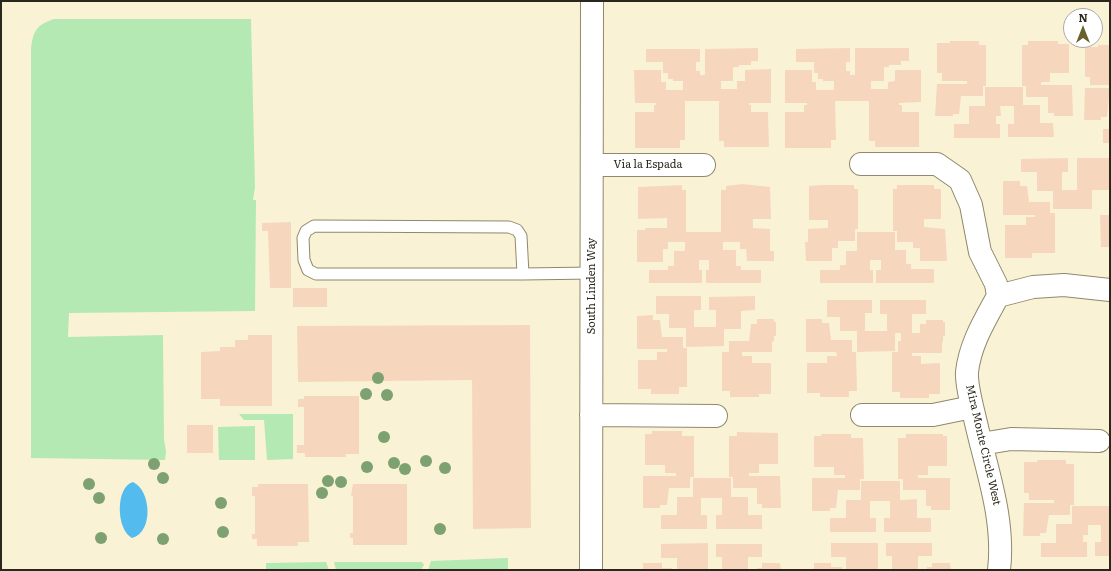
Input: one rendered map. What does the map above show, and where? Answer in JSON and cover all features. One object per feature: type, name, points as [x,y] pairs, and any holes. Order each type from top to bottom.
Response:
[{"type":"street","name":"South Linden Way","points":[[590,570],[593,272],[592,1]]},
{"type":"street","points":[[861,164],[937,164],[960,180],[971,205],[980,252],[996,284],[998,296],[1034,287],[1064,285],[1110,290]]},
{"type":"street","name":"Via la Espada","points":[[593,165],[704,165]]},
{"type":"street","name":"Mira Monte Circle West","points":[[998,296],[972,348],[967,373],[972,407],[998,512],[1001,550],[999,570]]},
{"type":"street","points":[[862,415],[933,415],[972,407]]},
{"type":"street","points":[[592,415],[716,416]]},
{"type":"street","points":[[981,444],[1011,439],[1099,441]]},
{"type":"lane","points":[[523,274],[521,236],[517,230],[509,227],[314,226],[306,231],[303,238],[304,260],[308,270],[316,274],[523,274],[593,272]]},
{"type":"green space","points":[[54,19],[251,19],[255,187],[253,200],[256,200],[255,311],[69,313],[68,337],[163,335],[165,460],[31,458],[31,49],[33,37],[37,29]]},
{"type":"green space","points":[[239,414],[293,414],[293,459],[267,460],[264,420],[244,420]]},
{"type":"green space","points":[[255,426],[255,460],[219,460],[218,427]]},
{"type":"green space","points":[[508,558],[508,570],[428,570],[431,561]]},
{"type":"green space","points":[[326,562],[329,570],[266,570],[266,563]]},
{"type":"green space","points":[[334,562],[422,562],[424,565],[421,570],[336,570]]},
{"type":"water","points":[[133,482],[139,486],[144,493],[148,511],[144,528],[139,534],[132,538],[127,534],[123,527],[120,509],[123,492],[127,486]]},
{"type":"building","points":[[950,41],[979,41],[979,45],[986,45],[986,86],[983,86],[983,96],[961,96],[959,114],[953,114],[953,116],[935,116],[937,84],[967,84],[967,81],[942,81],[942,73],[937,73],[937,43],[950,43]]},
{"type":"building","points":[[1028,41],[1058,41],[1058,44],[1063,44],[1063,48],[1069,48],[1069,73],[1050,73],[1050,82],[1041,82],[1041,85],[1072,85],[1073,116],[1054,116],[1054,113],[1048,113],[1048,97],[1026,97],[1026,86],[1022,86],[1022,45],[1028,45]]},
{"type":"building","points":[[1103,45],[1110,45],[1110,85],[1090,85],[1090,77],[1085,77],[1085,48],[1103,48]]},
{"type":"building","points":[[758,48],[758,61],[751,61],[751,65],[739,65],[739,67],[733,67],[733,81],[721,81],[721,89],[737,89],[737,81],[745,81],[745,70],[771,69],[771,103],[749,103],[749,105],[751,105],[751,112],[768,112],[769,147],[724,147],[724,141],[719,141],[719,101],[685,101],[685,140],[680,140],[680,148],[635,148],[635,112],[654,112],[654,105],[656,105],[656,103],[635,103],[634,70],[661,70],[661,82],[666,82],[666,90],[683,90],[683,81],[673,81],[673,79],[668,79],[668,73],[663,73],[663,62],[646,62],[646,49],[700,49],[700,62],[696,62],[696,71],[700,71],[700,75],[705,75],[705,49]]},
{"type":"building","points":[[850,48],[850,62],[846,62],[846,71],[850,71],[850,75],[855,75],[855,48],[909,48],[909,61],[901,61],[901,65],[889,65],[889,67],[884,67],[884,81],[871,81],[871,89],[888,89],[888,82],[895,81],[895,70],[921,70],[921,102],[899,103],[899,105],[902,105],[902,112],[919,112],[919,147],[875,147],[875,141],[869,141],[869,101],[835,101],[836,140],[831,140],[831,148],[785,148],[785,112],[804,112],[804,105],[807,105],[807,103],[785,103],[785,70],[812,70],[812,82],[816,82],[816,90],[834,90],[834,81],[823,81],[823,79],[818,79],[818,73],[814,73],[814,62],[796,62],[796,49]]},
{"type":"building","points":[[985,87],[1023,87],[1023,105],[1040,105],[1040,123],[1053,123],[1054,137],[1008,137],[1008,124],[1014,124],[1014,106],[1000,106],[1001,116],[996,116],[996,124],[1000,124],[1000,138],[954,138],[954,124],[969,124],[969,106],[985,106]]},
{"type":"building","points":[[1085,88],[1110,88],[1107,117],[1101,117],[1101,120],[1084,120]]},
{"type":"building","points":[[1103,129],[1110,129],[1110,143],[1103,143]]},
{"type":"building","points":[[1068,158],[1068,172],[1062,172],[1062,190],[1077,190],[1077,158],[1110,158],[1109,190],[1092,190],[1092,209],[1053,209],[1053,191],[1037,191],[1037,172],[1021,172],[1021,159]]},
{"type":"building","points":[[1003,181],[1020,181],[1020,186],[1027,186],[1029,202],[1050,202],[1050,213],[1055,213],[1055,253],[1032,253],[1032,258],[1005,258],[1005,225],[1026,225],[1026,217],[1035,217],[1035,215],[1003,215]]},
{"type":"building","points":[[742,184],[770,187],[771,219],[753,219],[753,228],[770,229],[770,251],[774,251],[774,261],[747,261],[746,249],[740,249],[740,242],[723,242],[723,250],[736,250],[736,266],[741,266],[741,270],[761,270],[761,283],[706,283],[706,270],[709,270],[709,260],[699,260],[699,270],[702,270],[702,283],[649,283],[649,270],[668,270],[668,266],[674,266],[674,251],[685,251],[685,242],[668,242],[668,249],[663,249],[663,262],[637,262],[637,230],[645,230],[645,228],[667,228],[667,218],[638,219],[638,187],[682,185],[682,190],[686,190],[686,232],[721,232],[721,190],[726,190],[726,186]]},
{"type":"building","points":[[854,185],[854,189],[858,189],[858,229],[855,229],[855,241],[838,241],[838,248],[832,248],[832,261],[806,261],[805,242],[808,242],[808,229],[828,228],[828,220],[809,220],[809,186]]},
{"type":"building","points":[[897,185],[934,185],[934,189],[941,189],[941,219],[924,219],[924,227],[945,229],[947,261],[920,261],[920,248],[913,248],[913,242],[897,242],[897,231],[893,231],[893,189],[897,189]]},
{"type":"building","points":[[1100,215],[1110,215],[1110,247],[1101,247]]},
{"type":"building","points":[[291,222],[291,288],[270,288],[268,231],[262,231],[262,223]]},
{"type":"building","points":[[857,232],[895,232],[895,250],[906,250],[906,264],[911,264],[911,269],[934,269],[934,283],[876,283],[876,270],[881,270],[881,260],[870,260],[870,270],[873,270],[873,283],[820,283],[820,270],[840,270],[840,265],[846,265],[846,251],[857,251]]},
{"type":"building","points":[[293,288],[327,288],[327,307],[293,307]]},
{"type":"building","points":[[656,296],[701,296],[701,310],[694,310],[694,327],[716,327],[716,310],[709,310],[709,297],[755,296],[755,310],[741,311],[741,329],[724,329],[724,346],[686,347],[686,328],[669,328],[669,314],[656,314]]},
{"type":"building","points":[[827,300],[872,300],[872,313],[865,313],[865,331],[887,331],[887,314],[880,314],[880,300],[926,300],[926,314],[912,314],[912,333],[920,333],[920,324],[926,324],[926,320],[943,320],[943,322],[945,322],[945,336],[943,336],[942,353],[912,353],[912,356],[921,356],[921,364],[940,363],[940,394],[929,394],[929,398],[900,398],[900,392],[892,392],[892,352],[898,352],[898,341],[901,341],[901,333],[895,333],[895,351],[857,352],[857,331],[840,331],[840,317],[827,317]]},
{"type":"building","points":[[653,315],[653,320],[660,320],[662,337],[683,337],[683,348],[687,348],[687,387],[679,387],[679,394],[651,394],[651,389],[638,389],[638,360],[657,360],[657,352],[667,352],[667,349],[637,349],[637,316]]},
{"type":"building","points":[[757,319],[774,319],[774,322],[776,322],[776,336],[774,336],[774,341],[772,342],[772,352],[742,352],[742,356],[752,356],[752,363],[771,363],[771,394],[759,394],[759,397],[730,397],[730,391],[722,391],[722,352],[729,352],[729,341],[749,341],[751,324],[757,324]]},
{"type":"building","points":[[806,319],[822,319],[822,323],[829,323],[831,340],[852,340],[852,352],[856,352],[857,391],[849,391],[849,397],[820,397],[820,393],[807,393],[807,363],[827,363],[827,356],[837,356],[836,352],[806,352]]},
{"type":"building","points":[[530,325],[531,528],[473,529],[472,380],[298,382],[297,326]]},
{"type":"building","points":[[248,335],[272,335],[272,406],[220,406],[220,399],[201,399],[201,352],[220,351],[220,347],[235,347],[235,340],[248,340]]},
{"type":"building","points":[[304,396],[359,396],[359,454],[346,454],[346,457],[305,457],[305,453],[297,453],[297,445],[304,445],[304,407],[298,407],[298,399],[304,399]]},
{"type":"building","points":[[187,425],[213,425],[213,453],[187,453]]},
{"type":"building","points":[[652,431],[682,431],[682,436],[694,436],[694,477],[690,477],[690,488],[669,488],[667,505],[660,505],[660,508],[643,508],[643,476],[676,476],[676,473],[665,473],[665,465],[645,465],[645,434],[652,434]]},
{"type":"building","points":[[737,432],[778,433],[778,464],[759,464],[759,473],[749,473],[749,476],[780,476],[781,508],[762,508],[762,504],[757,504],[757,488],[733,488],[733,477],[729,477],[729,436],[737,436]]},
{"type":"building","points":[[821,434],[851,434],[851,438],[863,438],[864,479],[860,479],[860,490],[838,490],[836,508],[830,508],[830,511],[812,511],[812,478],[845,478],[845,475],[834,475],[834,467],[814,467],[814,436],[822,436]]},
{"type":"building","points":[[906,434],[943,434],[943,436],[947,436],[947,466],[928,466],[928,475],[918,475],[918,478],[950,478],[950,510],[931,510],[931,506],[926,506],[926,490],[903,490],[903,479],[898,479],[898,438],[906,438]]},
{"type":"building","points":[[1037,460],[1066,460],[1066,464],[1074,464],[1074,505],[1070,505],[1070,515],[1049,515],[1046,533],[1040,533],[1040,536],[1023,536],[1024,503],[1054,503],[1054,500],[1029,500],[1029,493],[1024,493],[1024,462],[1037,462]]},
{"type":"building","points":[[693,478],[731,478],[731,497],[748,497],[748,515],[762,515],[762,529],[716,529],[716,515],[722,515],[722,498],[701,498],[701,515],[707,515],[707,529],[661,529],[661,515],[677,515],[677,497],[693,497]]},
{"type":"building","points":[[861,481],[900,481],[900,500],[917,499],[917,518],[931,518],[931,532],[884,532],[884,518],[890,518],[890,501],[870,501],[870,518],[876,518],[876,532],[830,532],[830,518],[846,518],[846,500],[861,500]]},
{"type":"building","points":[[258,484],[308,484],[309,542],[298,542],[298,546],[257,546],[257,539],[252,539],[252,534],[255,534],[255,496],[252,496],[252,487],[258,487]]},
{"type":"building","points":[[353,484],[407,484],[407,545],[353,545],[353,538],[350,538],[350,533],[353,533],[353,496],[351,496]]},
{"type":"building","points":[[1072,506],[1110,506],[1110,556],[1095,556],[1095,542],[1101,542],[1101,525],[1088,525],[1088,535],[1083,535],[1083,542],[1087,542],[1087,557],[1041,557],[1041,543],[1056,543],[1056,524],[1072,524]]},
{"type":"building","points":[[708,543],[708,570],[677,570],[677,558],[661,558],[661,544]]},
{"type":"building","points":[[831,543],[878,543],[878,570],[846,570],[846,557],[831,557]]},
{"type":"building","points":[[886,543],[932,543],[932,556],[918,556],[918,570],[892,570],[892,556],[886,556]]},
{"type":"building","points":[[716,544],[762,544],[762,557],[748,557],[748,570],[722,570],[722,557],[716,557]]},
{"type":"building","points":[[643,563],[662,563],[662,568],[672,568],[672,570],[643,570]]},
{"type":"building","points":[[762,563],[780,563],[781,570],[757,570],[757,568],[762,568]]},
{"type":"building","points":[[814,563],[831,563],[831,567],[842,567],[842,570],[814,570]]},
{"type":"building","points":[[932,563],[950,563],[951,570],[927,570],[927,567],[932,567]]}]
